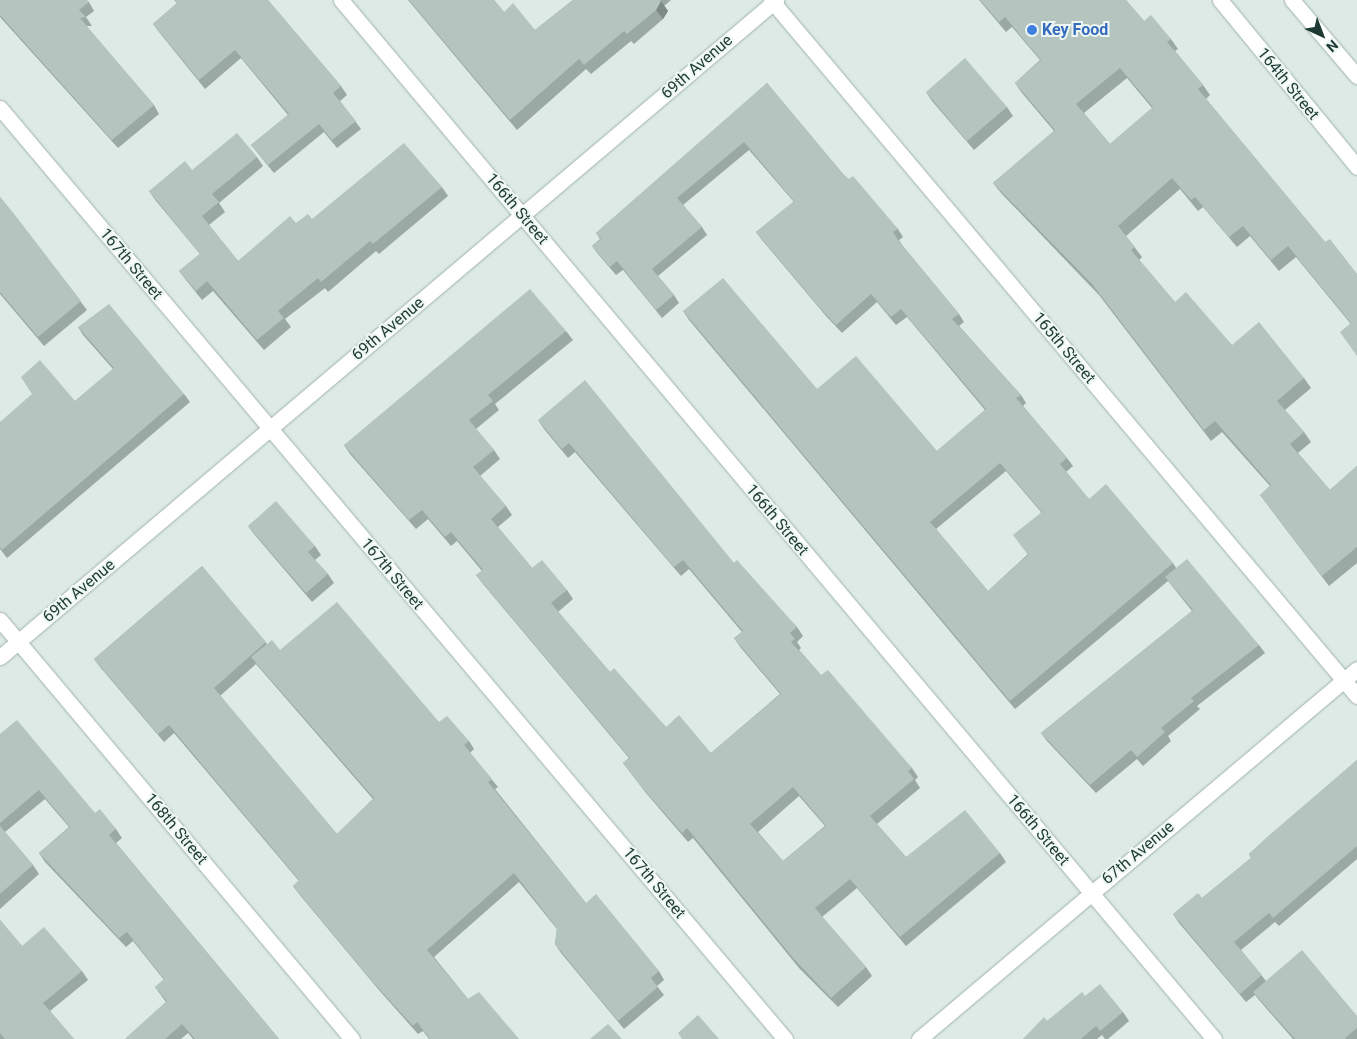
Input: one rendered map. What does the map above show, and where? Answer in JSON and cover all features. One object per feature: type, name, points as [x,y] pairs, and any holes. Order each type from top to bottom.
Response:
[{"type":"street","name":"166th Street","points":[[341,0],[1214,1039]]},
{"type":"street","name":"164th Street","points":[[1220,0],[1357,167]]},
{"type":"street","points":[[1292,0],[1357,76]]},
{"type":"street","name":"69th Avenue","points":[[0,658],[523,216],[773,1]]},
{"type":"street","name":"165th Street","points":[[773,1],[1357,696]]},
{"type":"street","name":"167th Street","points":[[0,108],[785,1039]]},
{"type":"street","name":"168th Street","points":[[0,620],[352,1039]]},
{"type":"street","name":"67th Avenue","points":[[919,1039],[1357,669]]},
{"type":"building","points":[[0,0],[87,0],[89,2],[79,10],[86,17],[80,18],[154,105],[112,140],[0,15]]},
{"type":"building","points":[[175,0],[268,0],[341,86],[333,93],[356,121],[332,140],[319,124],[268,165],[251,145],[289,114],[235,50],[199,80],[153,24],[177,3]]},
{"type":"building","points":[[409,0],[494,0],[504,12],[513,3],[535,30],[573,0],[661,1],[656,10],[627,34],[624,31],[584,65],[579,59],[510,120]]},
{"type":"building","points":[[980,0],[1126,0],[1144,21],[1151,15],[1171,39],[1167,42],[1203,85],[1198,89],[1325,242],[1330,239],[1357,274],[1357,356],[1340,332],[1351,323],[1288,246],[1271,260],[1243,226],[1229,237],[1195,197],[1191,200],[1172,178],[1118,226],[1135,247],[1131,250],[1175,302],[1186,292],[1232,345],[1259,322],[1304,378],[1277,401],[1304,432],[1290,444],[1330,490],[1357,466],[1357,547],[1322,576],[1260,495],[1271,485],[1215,421],[1204,430],[1092,284],[993,183],[1055,130],[1015,83],[1041,60],[1005,17],[999,22]],"holes":[[[1120,68],[1153,107],[1110,144],[1076,104]]]},
{"type":"building","points":[[965,58],[1007,107],[967,141],[926,92]]},
{"type":"building","points":[[767,83],[843,174],[849,179],[853,176],[898,229],[893,232],[900,243],[959,314],[952,319],[1021,395],[1016,398],[1067,458],[1060,464],[1089,499],[1106,484],[1173,563],[1010,701],[683,311],[723,278],[817,389],[856,356],[937,451],[986,409],[901,309],[891,317],[871,294],[836,325],[820,308],[756,232],[794,201],[744,142],[677,198],[702,227],[652,269],[674,295],[656,310],[617,261],[610,267],[592,246],[601,239],[596,233]],"holes":[[[1000,463],[1042,512],[1013,535],[1028,555],[988,591],[930,522]]]},
{"type":"building","points":[[237,133],[257,157],[212,194],[219,202],[202,216],[238,261],[290,216],[296,223],[308,214],[312,219],[404,143],[442,187],[373,244],[370,241],[321,282],[318,278],[278,311],[284,318],[257,340],[207,281],[196,291],[179,271],[200,254],[149,191],[185,161],[192,170]]},
{"type":"building","points":[[0,197],[81,301],[38,337],[0,292]]},
{"type":"building","points":[[530,289],[566,331],[488,395],[493,401],[469,420],[494,450],[473,467],[506,506],[491,519],[532,568],[542,560],[567,590],[551,603],[610,672],[614,668],[666,727],[679,715],[711,753],[781,694],[734,638],[743,631],[683,560],[674,567],[569,443],[562,449],[538,420],[585,380],[734,563],[737,560],[797,627],[790,633],[795,639],[791,642],[821,675],[828,670],[912,768],[908,771],[914,779],[870,816],[906,857],[965,810],[1000,853],[900,937],[850,879],[815,908],[866,967],[831,998],[793,958],[687,828],[682,833],[639,784],[623,763],[630,758],[476,575],[483,570],[451,532],[445,537],[422,510],[409,520],[344,445]],"holes":[[[793,787],[826,826],[783,861],[750,824]]]},
{"type":"building","points":[[109,304],[184,394],[2,550],[0,547],[0,422],[32,394],[21,377],[40,360],[75,401],[114,368],[78,327]]},
{"type":"building","points":[[276,501],[315,546],[308,552],[328,574],[306,593],[248,526]]},
{"type":"building","points":[[1187,559],[1259,645],[1191,698],[1194,701],[1161,728],[1165,732],[1137,757],[1131,750],[1090,785],[1041,733],[1193,610],[1165,577]]},
{"type":"building","points":[[202,566],[266,642],[214,688],[337,834],[374,798],[251,657],[272,640],[280,650],[337,602],[439,722],[447,716],[469,741],[464,745],[492,779],[488,782],[586,903],[596,894],[659,971],[651,978],[658,987],[618,1021],[555,944],[557,928],[514,873],[427,950],[468,999],[479,992],[519,1039],[430,1039],[417,1022],[413,1026],[372,981],[293,886],[299,880],[169,725],[158,734],[94,659]]},
{"type":"building","points":[[17,720],[95,813],[100,809],[116,829],[109,835],[279,1039],[195,1039],[182,1024],[165,1039],[125,1039],[167,1001],[155,987],[164,979],[127,932],[119,938],[39,853],[70,827],[39,790],[0,823],[0,734]]},
{"type":"building","points":[[1357,760],[1357,846],[1273,918],[1269,913],[1234,942],[1262,975],[1240,994],[1173,914],[1198,893],[1202,898],[1251,858],[1249,854],[1267,837]]},
{"type":"building","points":[[0,826],[33,865],[0,894]]},
{"type":"building","points":[[0,920],[22,946],[44,927],[82,971],[43,1003],[74,1039],[5,1039],[0,1033]]},
{"type":"building","points":[[1302,950],[1357,1016],[1357,1028],[1346,1039],[1295,1039],[1253,992]]},
{"type":"building","points":[[1100,984],[1123,1012],[1100,1031],[1096,1026],[1081,1039],[1023,1039],[1044,1017],[1047,1021],[1082,992],[1085,996]]},
{"type":"building","points":[[698,1015],[719,1039],[682,1039],[678,1033]]},
{"type":"building","points":[[608,1024],[622,1039],[590,1039]]},
{"type":"place","name":"Key Food","points":[[1032,30]]}]
